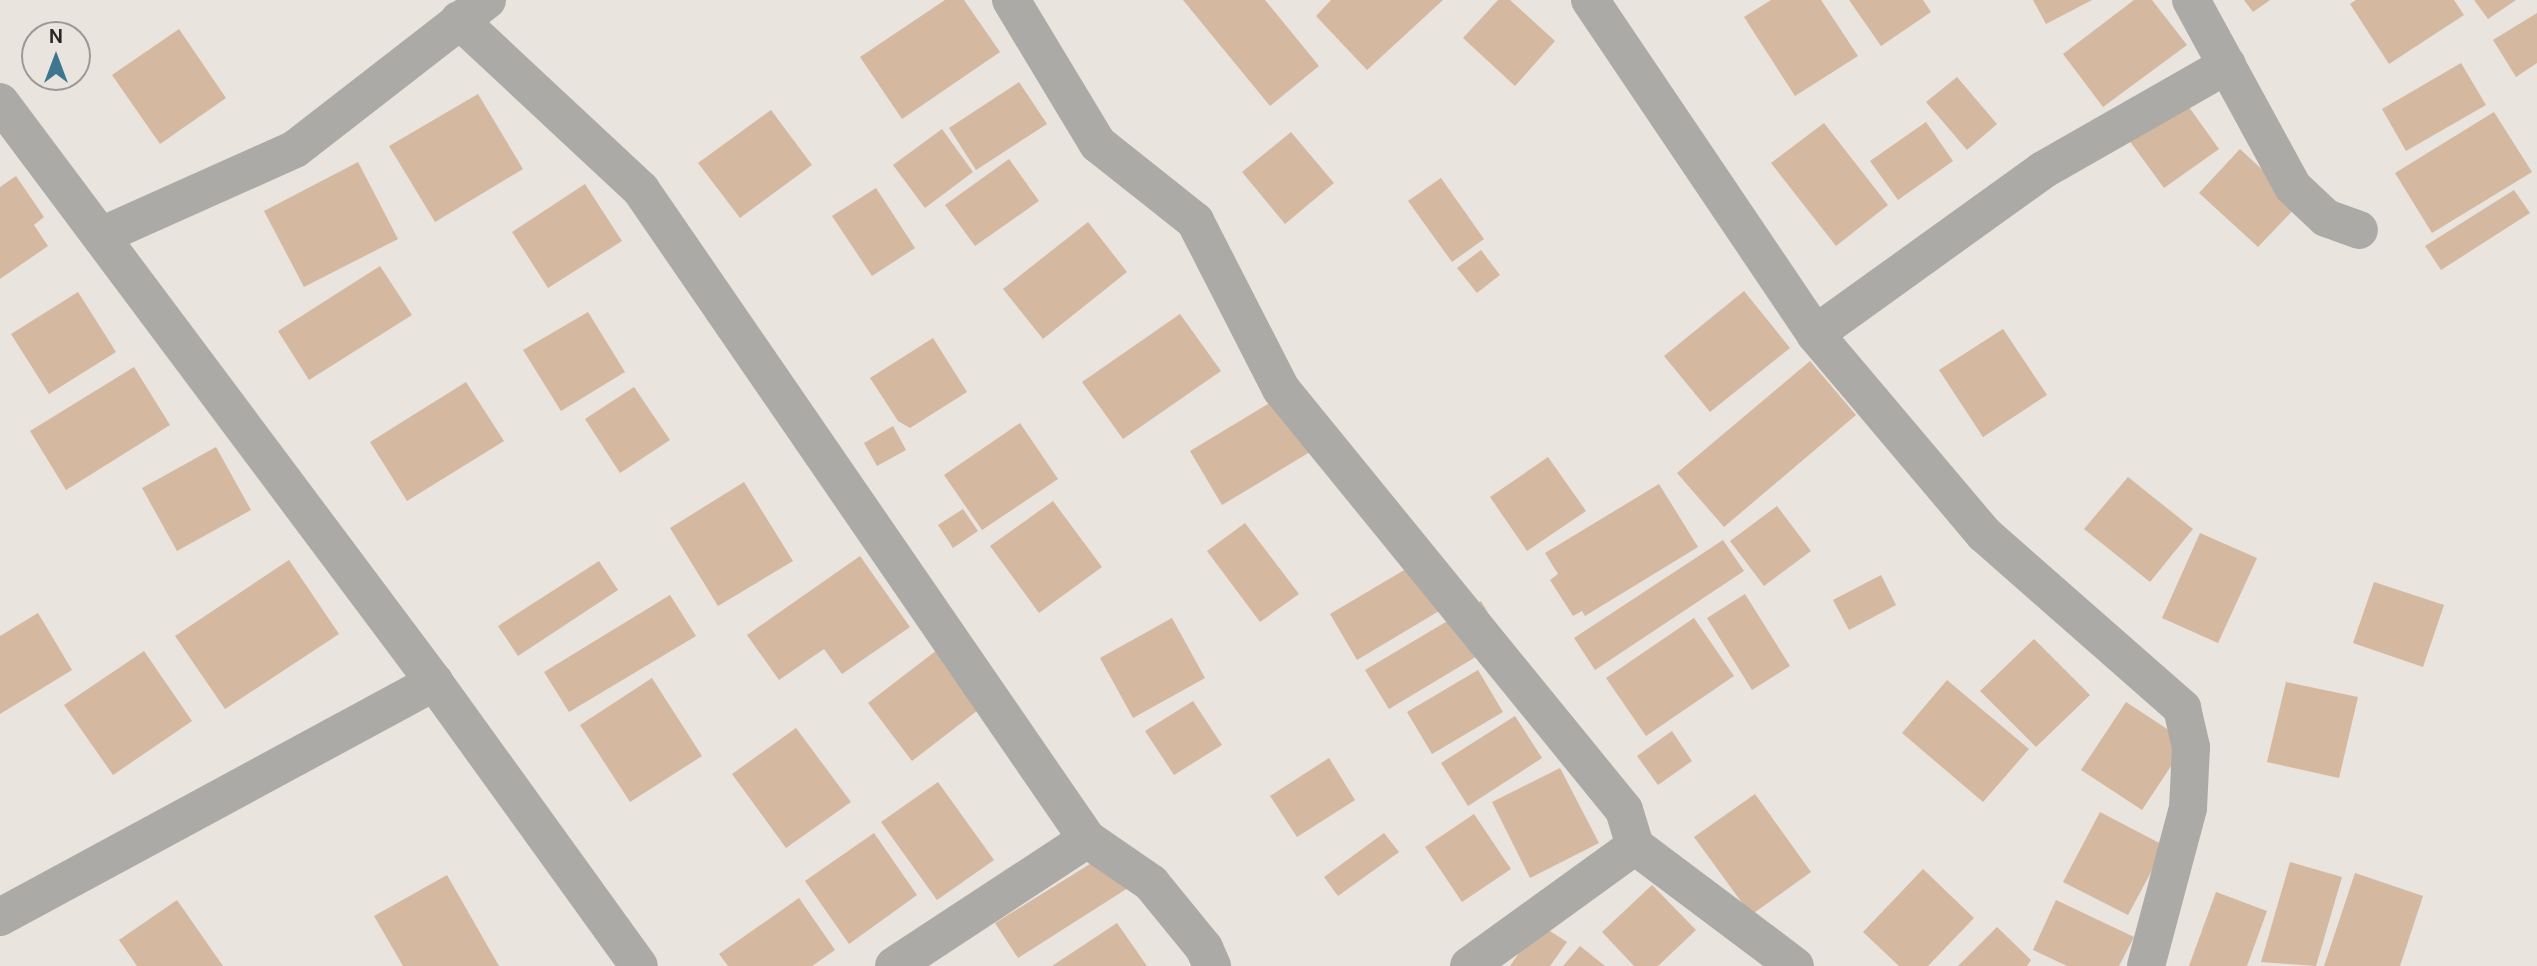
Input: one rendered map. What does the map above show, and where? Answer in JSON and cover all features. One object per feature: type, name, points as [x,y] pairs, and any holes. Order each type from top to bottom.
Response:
[{"type":"street","points":[[1011,0],[1098,144],[1195,221],[1281,388],[1624,810],[1636,836],[1635,846],[1469,966]]},
{"type":"street","points":[[1590,0],[1815,334],[1984,534],[2182,708],[2191,747],[2188,808],[2146,966]]},
{"type":"street","points":[[2191,0],[2293,187],[2326,218],[2359,230]]},
{"type":"street","points":[[103,235],[295,149],[472,10],[641,190],[1087,839],[1152,883],[1204,948],[1212,966]]},
{"type":"street","points":[[1815,334],[2043,170],[2227,65]]},
{"type":"street","points":[[0,102],[103,235],[434,682],[639,966]]},
{"type":"street","points":[[0,916],[434,682]]},
{"type":"street","points":[[894,966],[1087,839]]},
{"type":"street","points":[[1635,846],[1795,966]]},
{"type":"building","points":[[945,0],[964,0],[1000,52],[902,119],[860,57]]},
{"type":"building","points":[[1183,0],[1265,0],[1319,66],[1270,106]]},
{"type":"building","points":[[1331,0],[1443,0],[1367,70],[1316,16]]},
{"type":"building","points":[[1498,0],[1510,0],[1555,41],[1515,86],[1463,38]]},
{"type":"building","points":[[1771,0],[1821,0],[1858,56],[1795,96],[1744,17]]},
{"type":"building","points":[[1849,0],[1923,0],[1931,12],[1881,46]]},
{"type":"building","points":[[2033,0],[2092,0],[2046,24]]},
{"type":"building","points":[[2134,0],[2152,0],[2187,45],[2103,107],[2063,54]]},
{"type":"building","points":[[2244,0],[2270,0],[2253,12]]},
{"type":"building","points":[[2356,0],[2454,0],[2464,15],[2389,64],[2350,4]]},
{"type":"building","points":[[2474,0],[2516,0],[2488,19]]},
{"type":"building","points":[[2537,13],[2537,63],[2516,77],[2493,40]]},
{"type":"building","points":[[179,29],[226,98],[160,144],[112,75]]},
{"type":"building","points":[[2461,63],[2486,105],[2406,151],[2382,109]]},
{"type":"building","points":[[1957,77],[1997,124],[1967,150],[1926,102]]},
{"type":"building","points":[[1019,82],[1047,124],[976,170],[949,128]]},
{"type":"building","points":[[478,94],[523,169],[435,222],[389,146]]},
{"type":"building","points":[[2181,96],[2219,149],[2164,188],[2126,136]]},
{"type":"building","points":[[771,110],[812,165],[740,218],[698,163]]},
{"type":"building","points":[[2494,112],[2532,172],[2432,233],[2395,173]]},
{"type":"building","points":[[1926,122],[1953,161],[1898,200],[1870,161]]},
{"type":"building","points":[[1824,123],[1888,205],[1836,246],[1771,163]]},
{"type":"building","points":[[942,129],[973,172],[925,208],[893,165]]},
{"type":"building","points":[[1291,132],[1334,183],[1285,224],[1242,172]]},
{"type":"building","points":[[2240,149],[2299,204],[2258,247],[2199,193]]},
{"type":"building","points":[[1009,159],[1039,201],[975,246],[945,205]]},
{"type":"building","points":[[358,162],[398,239],[304,287],[264,211]]},
{"type":"building","points":[[16,176],[44,217],[34,225],[48,246],[0,279],[0,187]]},
{"type":"building","points":[[1441,178],[1484,239],[1452,262],[1408,201]]},
{"type":"building","points":[[585,184],[622,241],[548,288],[512,232]]},
{"type":"building","points":[[876,188],[915,248],[872,276],[832,216]]},
{"type":"building","points":[[2514,190],[2530,213],[2441,270],[2425,246]]},
{"type":"building","points":[[1088,222],[1127,272],[1043,339],[1003,289]]},
{"type":"building","points":[[1481,250],[1500,275],[1477,293],[1457,268]]},
{"type":"building","points":[[380,266],[412,315],[309,380],[278,331]]},
{"type":"building","points":[[1744,291],[1790,348],[1710,412],[1664,356]]},
{"type":"building","points":[[78,292],[116,352],[49,394],[11,334]]},
{"type":"building","points":[[588,312],[625,372],[561,411],[523,350]]},
{"type":"building","points":[[1180,314],[1221,371],[1123,439],[1082,382]]},
{"type":"building","points":[[2003,329],[2047,395],[1983,437],[1939,370]]},
{"type":"building","points":[[933,338],[967,392],[910,428],[898,421],[870,378]]},
{"type":"building","points":[[1810,361],[1856,415],[1724,527],[1677,473]]},
{"type":"building","points":[[134,367],[170,425],[66,490],[30,431]]},
{"type":"building","points":[[466,382],[504,441],[407,501],[370,442]]},
{"type":"building","points":[[634,387],[670,440],[620,473],[585,419]]},
{"type":"building","points":[[1278,398],[1310,452],[1222,505],[1190,451]]},
{"type":"building","points":[[1020,423],[1058,479],[982,530],[944,475]]},
{"type":"building","points":[[893,426],[906,450],[877,466],[864,443]]},
{"type":"building","points":[[216,447],[251,510],[177,551],[142,488]]},
{"type":"building","points":[[1548,457],[1586,511],[1527,551],[1490,497]]},
{"type":"building","points":[[2128,477],[2193,529],[2150,582],[2084,529]]},
{"type":"building","points":[[744,482],[793,561],[718,606],[670,528]]},
{"type":"building","points":[[1659,484],[1698,547],[1585,616],[1582,611],[1573,616],[1550,580],[1558,574],[1545,553]]},
{"type":"building","points":[[1053,501],[1102,567],[1039,613],[990,546]]},
{"type":"building","points":[[1777,506],[1811,551],[1764,586],[1730,541]]},
{"type":"building","points":[[963,509],[978,531],[953,548],[938,525]]},
{"type":"building","points":[[1245,523],[1299,594],[1260,622],[1207,551]]},
{"type":"building","points":[[2200,533],[2257,558],[2218,643],[2162,618]]},
{"type":"building","points":[[1723,540],[1744,571],[1595,670],[1574,638]]},
{"type":"building","points":[[860,556],[910,627],[842,674],[824,649],[779,680],[747,635]]},
{"type":"building","points":[[289,560],[339,634],[225,709],[175,636]]},
{"type":"building","points":[[599,561],[618,590],[518,656],[498,626]]},
{"type":"building","points":[[1416,563],[1444,608],[1357,660],[1330,614]]},
{"type":"building","points":[[1881,575],[1896,605],[1849,630],[1833,600]]},
{"type":"building","points":[[2374,582],[2444,605],[2423,667],[2353,643]]},
{"type":"building","points":[[1745,594],[1790,666],[1752,690],[1707,618]]},
{"type":"building","points":[[670,595],[696,636],[569,712],[544,672]]},
{"type":"building","points":[[1481,601],[1504,640],[1389,709],[1365,670]]},
{"type":"building","points":[[38,613],[72,670],[0,714],[0,636]]},
{"type":"building","points":[[1172,618],[1205,678],[1133,718],[1100,658]]},
{"type":"building","points":[[1694,618],[1734,676],[1646,736],[1606,678]]},
{"type":"building","points":[[2034,639],[2090,695],[2036,747],[1980,691]]},
{"type":"building","points":[[937,650],[982,707],[912,761],[868,703]]},
{"type":"building","points":[[144,651],[192,721],[113,775],[64,705]]},
{"type":"building","points":[[1478,670],[1503,712],[1432,754],[1407,712]]},
{"type":"building","points":[[652,678],[702,756],[630,802],[580,725]]},
{"type":"building","points":[[1947,680],[2029,749],[1983,802],[1902,733]]},
{"type":"building","points":[[2286,682],[2358,697],[2339,778],[2267,762]]},
{"type":"building","points":[[1193,701],[1222,745],[1174,775],[1145,731]]},
{"type":"building","points":[[2126,702],[2187,742],[2142,810],[2081,770]]},
{"type":"building","points":[[1515,716],[1542,758],[1468,806],[1441,763]]},
{"type":"building","points":[[796,728],[851,802],[786,848],[732,774]]},
{"type":"building","points":[[1672,731],[1692,761],[1658,785],[1637,756]]},
{"type":"building","points":[[1329,758],[1355,800],[1297,837],[1270,796]]},
{"type":"building","points":[[1560,768],[1599,843],[1530,878],[1492,802]]},
{"type":"building","points":[[938,782],[994,860],[937,900],[881,822]]},
{"type":"building","points":[[1755,794],[1811,872],[1751,915],[1694,837]]},
{"type":"building","points":[[2100,812],[2165,846],[2128,915],[2063,882]]},
{"type":"building","points":[[1474,814],[1511,869],[1462,902],[1425,847]]},
{"type":"building","points":[[874,833],[917,895],[849,944],[805,881]]},
{"type":"building","points":[[1384,833],[1399,852],[1338,896],[1324,877]]},
{"type":"building","points":[[1106,854],[1128,888],[1018,958],[995,923]]},
{"type":"building","points":[[2290,862],[2342,877],[2316,966],[2261,962]]},
{"type":"building","points":[[1923,869],[1974,918],[1928,966],[1899,966],[1863,932]]},
{"type":"building","points":[[2355,873],[2423,896],[2400,966],[2324,966]]},
{"type":"building","points":[[447,875],[499,966],[403,966],[374,916]]},
{"type":"building","points":[[1652,885],[1696,930],[1658,966],[1634,966],[1602,932]]},
{"type":"building","points":[[2216,892],[2267,911],[2247,966],[2189,966]]},
{"type":"building","points":[[799,898],[835,950],[812,966],[728,966],[719,954]]},
{"type":"building","points":[[177,900],[223,966],[137,966],[119,940]]},
{"type":"building","points":[[2056,900],[2134,937],[2119,966],[2067,966],[2033,950]]},
{"type":"building","points":[[1117,923],[1147,966],[1052,966]]},
{"type":"building","points":[[1539,924],[1567,942],[1550,966],[1510,966]]},
{"type":"building","points":[[1997,927],[2031,960],[2027,966],[1958,966]]},
{"type":"building","points":[[1580,946],[1605,966],[1563,966]]}]
